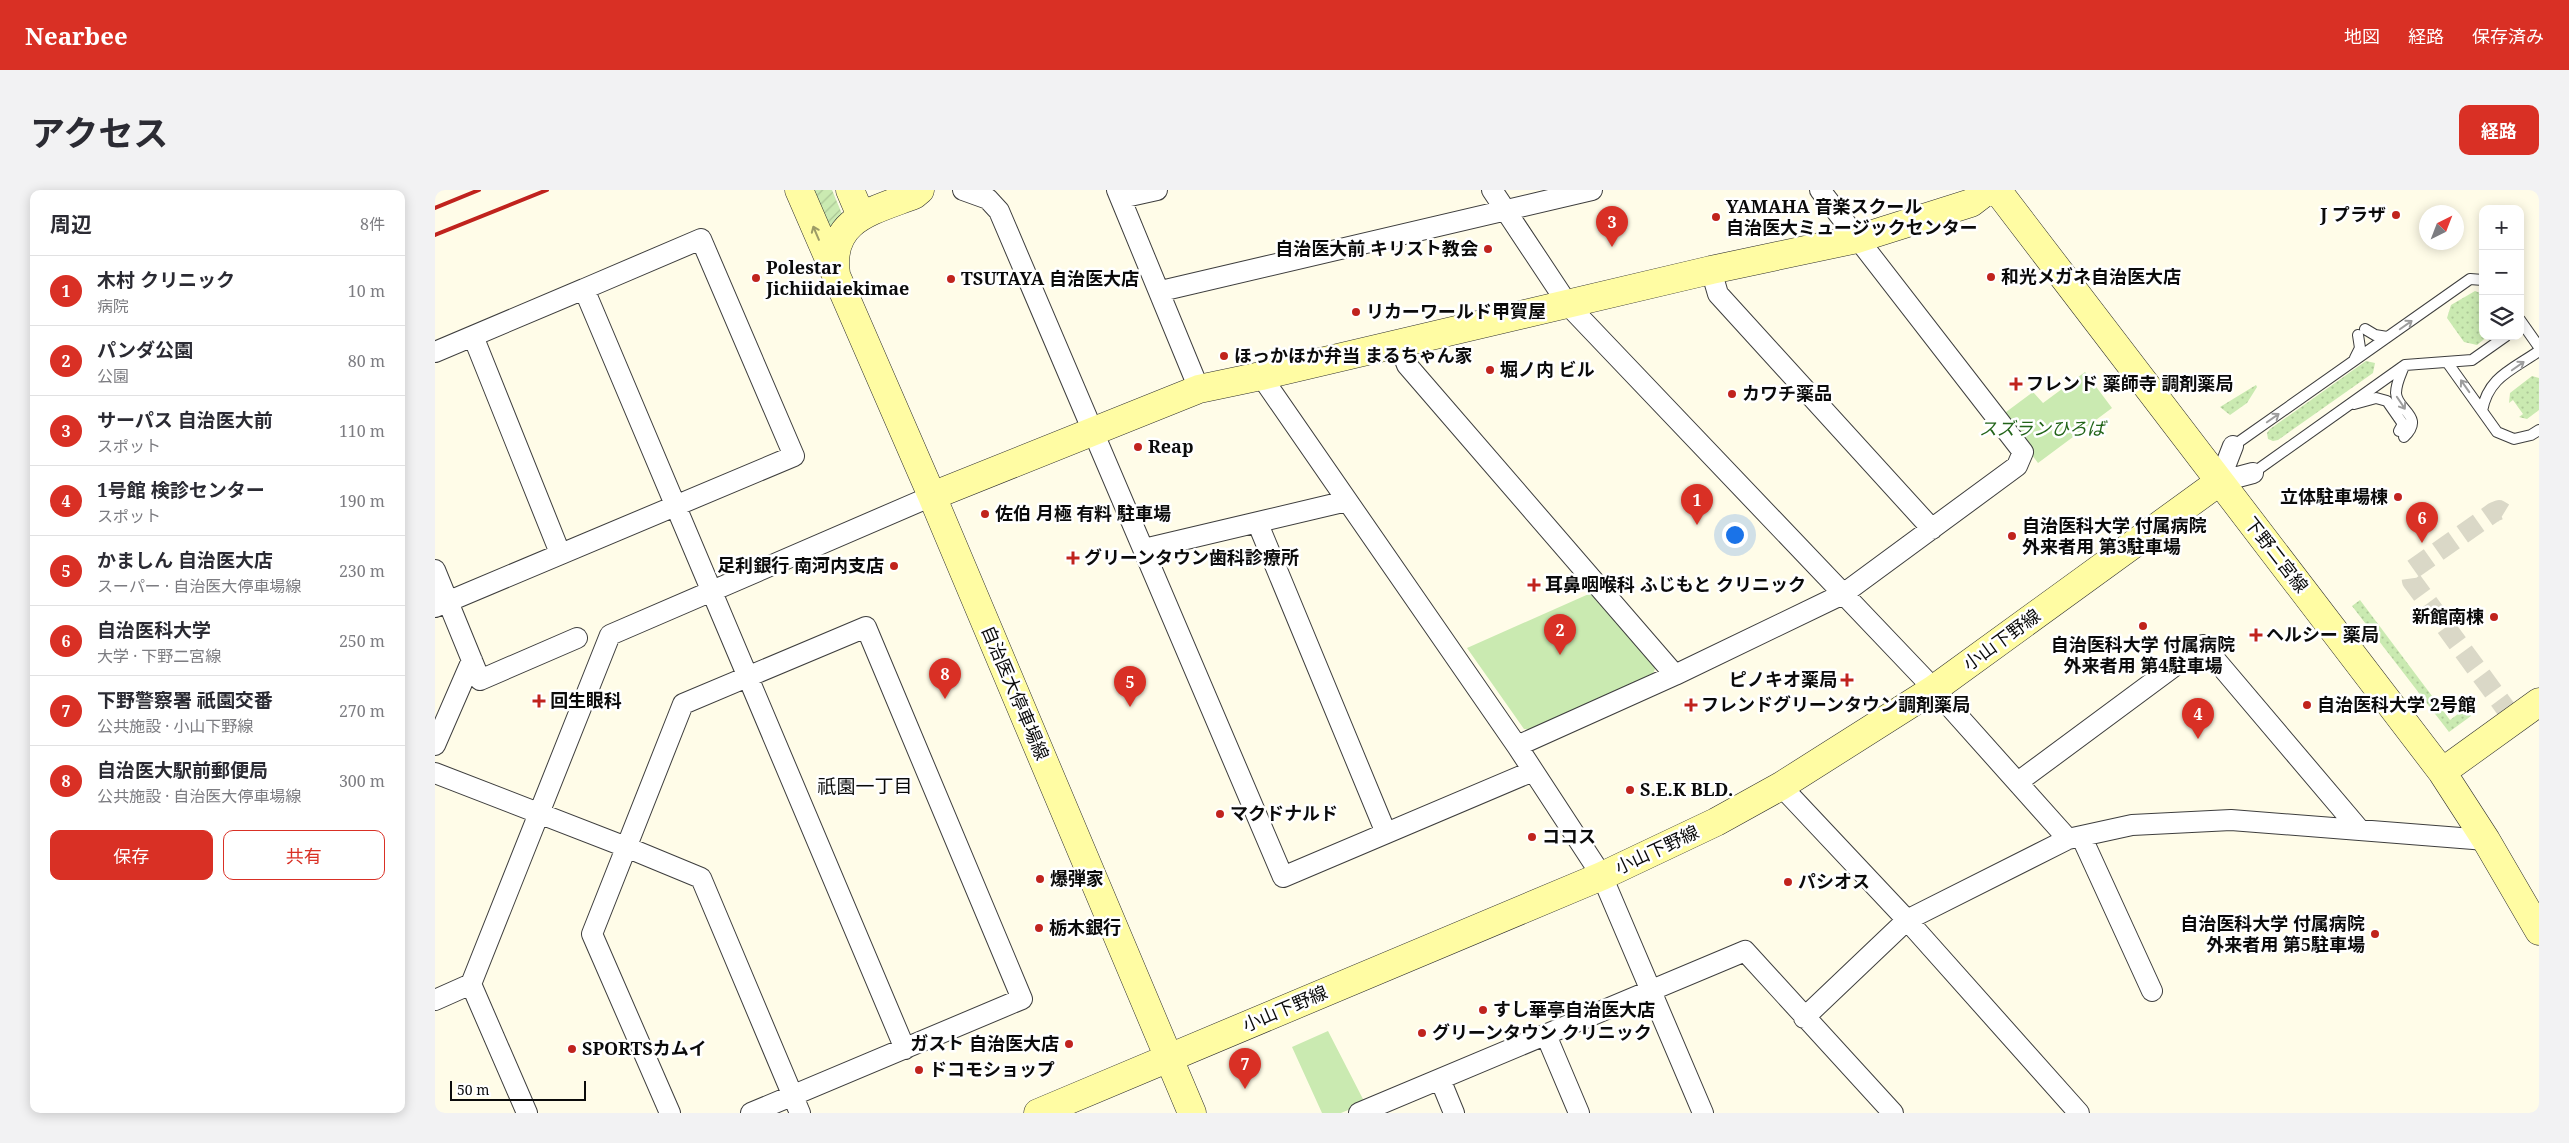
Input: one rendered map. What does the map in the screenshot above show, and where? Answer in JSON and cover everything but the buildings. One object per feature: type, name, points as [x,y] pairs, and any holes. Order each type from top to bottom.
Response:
[{"type":"main road","name":"自治医大停車場線","points":[[799,190],[932,496],[1192,1113]]},
{"type":"main road","points":[[850,190],[861,216]]},
{"type":"main road","points":[[836,274],[833,256],[837,245],[850,225],[861,216],[915,195],[920,190]]},
{"type":"main road","points":[[932,496],[1199,388],[1261,376],[1569,306],[1711,270],[1857,239],[1971,203],[1988,190]]},
{"type":"main road","name":"下野二宮線","points":[[1997,190],[2442,772],[2486,840],[2539,931]]},
{"type":"main road","name":"小山下野線","points":[[1038,1113],[1603,876],[1716,822],[1781,786],[1934,689],[2219,482]]},
{"type":"main road","points":[[2442,772],[2510,714],[2539,702]]},
{"type":"street","points":[[963,190],[988,199],[999,212],[1283,877],[1533,770]]},
{"type":"street","points":[[1157,190],[1119,194],[1161,291],[1199,388]]},
{"type":"street","points":[[1493,190],[1569,306],[1934,689],[2018,782],[2075,838],[2152,990]]},
{"type":"street","points":[[1161,291],[1592,190]]},
{"type":"street","points":[[1517,746],[1675,675],[1843,594],[2017,466],[2023,452],[1820,190]]},
{"type":"street","points":[[435,352],[701,239],[794,456],[560,553],[442,605]]},
{"type":"street","points":[[1711,270],[1718,294],[1932,529]]},
{"type":"street","points":[[584,289],[905,1049]]},
{"type":"street","points":[[473,336],[560,553]]},
{"type":"street","points":[[1399,344],[1407,365],[1675,675]]},
{"type":"street","points":[[1261,376],[1517,746],[1603,876],[1703,1113]]},
{"type":"street","points":[[2219,482],[2233,446]]},
{"type":"street","points":[[2219,482],[2253,473]]},
{"type":"street","points":[[435,1000],[471,984],[610,634],[932,496]]},
{"type":"street","points":[[1144,549],[1258,524],[1347,501]]},
{"type":"street","points":[[1258,524],[1386,832]]},
{"type":"street","points":[[435,570],[442,605],[472,660],[480,680],[577,638]]},
{"type":"street","points":[[669,1113],[592,934],[683,704],[866,627],[1022,999],[905,1049],[796,1104],[751,1113]]},
{"type":"street","points":[[2018,782],[2203,645],[2359,829]]},
{"type":"street","points":[[435,745],[444,706],[472,660]]},
{"type":"street","points":[[435,773],[701,878],[796,1104]]},
{"type":"street","points":[[1781,786],[1907,920],[2075,1111]]},
{"type":"street","points":[[1803,1018],[1907,920],[2075,838],[2132,825],[2231,820],[2486,840]]},
{"type":"street","points":[[1359,1113],[1745,951],[1803,1018],[1890,1112]]},
{"type":"street","points":[[471,984],[527,1113]]},
{"type":"street","points":[[1546,1035],[1579,1113]]},
{"type":"street","points":[[1440,1079],[1455,1113]]},
{"type":"lane","points":[[2233,446],[2470,279],[2479,280]]},
{"type":"lane","points":[[2524,326],[2539,347]]},
{"type":"lane","points":[[2353,361],[2360,348],[2361,332],[2387,337]]},
{"type":"lane","points":[[2253,473],[2405,365],[2472,360],[2500,340]]},
{"type":"lane","points":[[2483,411],[2485,396],[2492,383],[2539,351]]},
{"type":"lane","points":[[2447,362],[2497,432],[2514,439],[2531,436],[2539,430]]},
{"type":"lane","points":[[2347,405],[2376,398],[2387,401],[2403,424],[2401,434],[2411,428],[2412,423],[2395,395],[2398,380],[2405,365]]},
{"type":"green space","points":[[811,190],[832,190],[842,214],[834,227],[827,226]]},
{"type":"green space","points":[[2475,291],[2479,292],[2479,340],[2483,340],[2477,345],[2464,342],[2447,318],[2451,305]]},
{"type":"green space","points":[[2366,361],[2375,363],[2373,373],[2278,440],[2268,439],[2267,433],[2270,429]]},
{"type":"green space","name":"スズランひろば","points":[[2085,372],[2112,408],[2038,463],[2002,415],[2033,392],[2043,403]]},
{"type":"green space","points":[[2532,376],[2539,378],[2539,410],[2527,419],[2519,417],[2523,414],[2513,400],[2509,403],[2510,393]]},
{"type":"green space","points":[[2256,385],[2257,387],[2247,403],[2230,415],[2220,407]]},
{"type":"green space","points":[[1591,593],[1654,662],[1655,669],[1652,676],[1535,729],[1524,729],[1467,648]]},
{"type":"green space","points":[[2360,600],[2450,720],[2466,708],[2471,716],[2449,732],[2352,606]]},
{"type":"green space","points":[[1328,1031],[1365,1103],[1341,1113],[1322,1113],[1292,1047]]},
{"type":"tunnel","points":[[2504,513],[2499,510],[2494,512],[2413,569],[2411,574],[2412,581],[2506,709]]},
{"type":"railway","points":[[435,208],[479,190]]},
{"type":"railway","points":[[435,235],[547,190]]},
{"type":"place","name":"J プラザ","points":[[2396,215]]},
{"type":"place","name":"YAMAHA 音楽スクール 自治医大ミュージックセンター","points":[[1716,217]]},
{"type":"place","name":"サーパス 自治医大前","points":[[1612,247]]},
{"type":"place","name":"自治医大前 キリスト教会","points":[[1488,249]]},
{"type":"place","name":"和光メガネ自治医大店","points":[[1991,277]]},
{"type":"place","name":"Polestar Jichiidaiekimae","points":[[756,278]]},
{"type":"place","name":"TSUTAYA 自治医大店","points":[[951,279]]},
{"type":"place","name":"リカーワールド甲賀屋","points":[[1356,312]]},
{"type":"place","name":"ほっかほか弁当 まるちゃん家","points":[[1224,356]]},
{"type":"place","name":"堀ノ内 ビル","points":[[1490,370]]},
{"type":"place","name":"フレンド 薬師寺 調剤薬局","points":[[2016,384]]},
{"type":"place","name":"カワチ薬品","points":[[1732,394]]},
{"type":"place","name":"Reap","points":[[1138,447]]},
{"type":"place","name":"立体駐車場棟","points":[[2398,497]]},
{"type":"place","name":"佐伯 月極 有料 駐車場","points":[[985,514]]},
{"type":"place","name":"木村 クリニック","points":[[1697,525]]},
{"type":"place","name":"自治医科大学 付属病院 外来者用 第3駐車場","points":[[2012,536]]},
{"type":"place","name":"自治医科大学","points":[[2422,543]]},
{"type":"place","name":"グリーンタウン歯科診療所","points":[[1073,558]]},
{"type":"place","name":"足利銀行 南河内支店","points":[[894,566]]},
{"type":"place","name":"耳鼻咽喉科 ふじもと クリニック","points":[[1534,585]]},
{"type":"place","name":"新館南棟","points":[[2494,617]]},
{"type":"place","name":"自治医科大学 付属病院 外来者用 第4駐車場","points":[[2143,626]]},
{"type":"place","name":"ヘルシー 薬局","points":[[2256,635]]},
{"type":"place","name":"パンダ公園","points":[[1560,655]]},
{"type":"place","name":"ピノキオ薬局","points":[[1847,680]]},
{"type":"place","name":"自治医大駅前郵便局","points":[[945,699]]},
{"type":"place","name":"回生眼科","points":[[539,701]]},
{"type":"place","name":"フレンドグリーンタウン調剤薬局","points":[[1691,705]]},
{"type":"place","name":"自治医科大学 2号館","points":[[2307,705]]},
{"type":"place","name":"かましん 自治医大店","points":[[1130,707]]},
{"type":"place","name":"1号館 検診センター","points":[[2198,739]]},
{"type":"place","name":"S.E.K BLD.","points":[[1630,790]]},
{"type":"place","name":"マクドナルド","points":[[1220,814]]},
{"type":"place","name":"ココス","points":[[1532,837]]},
{"type":"place","name":"爆弾家","points":[[1040,879]]},
{"type":"place","name":"パシオス","points":[[1788,882]]},
{"type":"place","name":"栃木銀行","points":[[1039,928]]},
{"type":"place","name":"自治医科大学 付属病院 外来者用 第5駐車場","points":[[2375,934]]},
{"type":"place","name":"すし華亭自治医大店","points":[[1483,1010]]},
{"type":"place","name":"グリーンタウン クリニック","points":[[1422,1033]]},
{"type":"place","name":"ガスト 自治医大店","points":[[1069,1044]]},
{"type":"place","name":"SPORTSカムイ","points":[[572,1049]]},
{"type":"place","name":"ドコモショップ","points":[[919,1070]]},
{"type":"place","name":"下野警察署 祇園交番","points":[[1245,1089]]},
{"type":"district","name":"祇園一丁目","points":[[865,786]]}]
